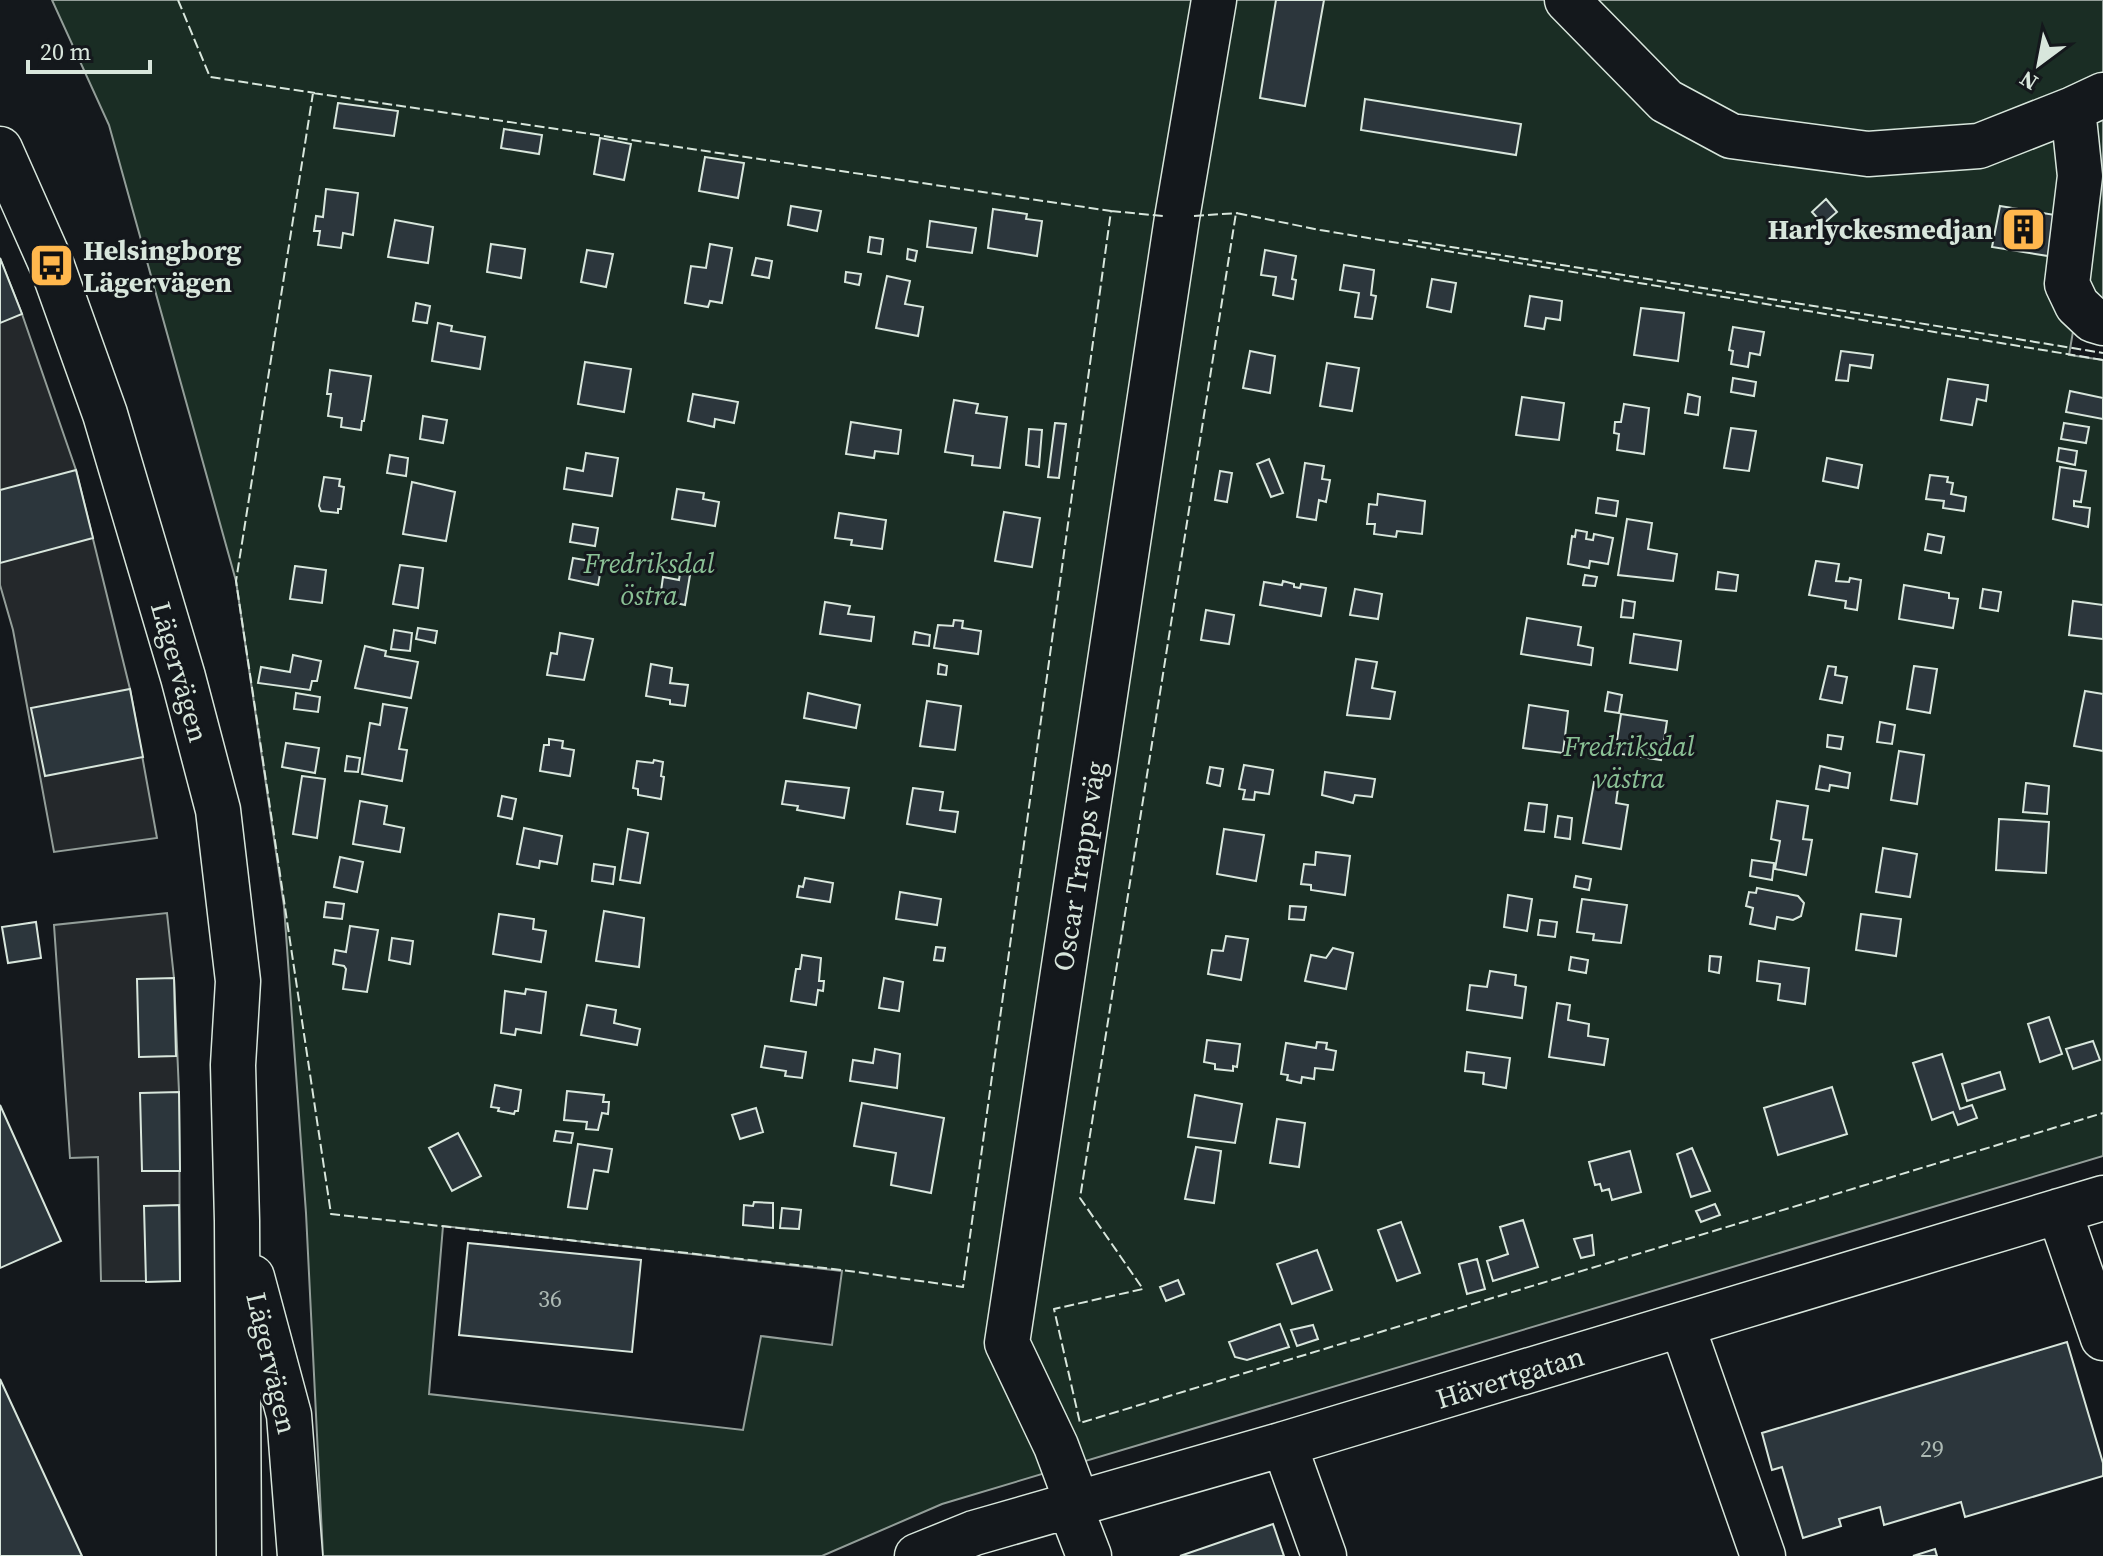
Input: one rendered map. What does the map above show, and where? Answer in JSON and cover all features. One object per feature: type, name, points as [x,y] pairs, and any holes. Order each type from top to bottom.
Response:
[{"type":"street","name":"Oscar Trapps väg","points":[[1089,1556],[1056,1446],[1007,1343],[1177,218],[1214,0]]},
{"type":"street","points":[[1567,0],[1666,101],[1731,136],[1868,154],[1979,146],[2088,102],[2067,284],[2077,305],[2093,320],[2103,323]]},
{"type":"street","name":"Lägervägen","points":[[0,149],[52,266],[105,414],[183,677],[218,810],[238,981],[233,1065],[239,1556]]},
{"type":"street","name":"Hävertgatan","points":[[917,1556],[978,1544],[1073,1503],[1284,1444],[2103,1198]]},
{"type":"street","points":[[2059,1211],[2103,1338]]},
{"type":"street","name":"Lägervägen","points":[[237,1221],[289,1415],[300,1556]]},
{"type":"street","points":[[1682,1325],[1763,1556]]},
{"type":"street","points":[[1284,1444],[1324,1556]]},
{"type":"green space","points":[[52,0],[2103,0],[2103,303],[2076,314],[2069,355],[2103,360],[2103,1156],[942,1504],[822,1556],[323,1556],[306,1213],[284,906],[236,581],[109,125]],"holes":[[[443,1226],[842,1271],[832,1345],[761,1336],[743,1430],[429,1394]]]},
{"type":"shaded area","points":[[0,258],[76,470],[130,689],[157,838],[54,852],[13,630],[0,585]]},
{"type":"shaded area","points":[[167,913],[174,978],[179,1092],[180,1281],[101,1281],[98,1157],[70,1158],[54,925]]},
{"type":"building","points":[[1276,0],[1324,0],[1305,106],[1260,98]]},
{"type":"building","points":[[1365,99],[1521,124],[1516,155],[1361,130]]},
{"type":"building","points":[[338,103],[398,111],[394,136],[334,128]]},
{"type":"building","points":[[504,129],[542,135],[539,154],[501,148]]},
{"type":"building","points":[[600,138],[631,144],[624,180],[594,174]]},
{"type":"building","points":[[705,157],[744,163],[738,198],[699,191]]},
{"type":"building","points":[[326,189],[358,193],[353,235],[343,233],[341,248],[318,245],[320,231],[314,231],[316,216],[323,217]]},
{"type":"building","points":[[1826,199],[1837,212],[1823,224],[1812,212]]},
{"type":"building","points":[[791,206],[821,211],[817,231],[788,225]]},
{"type":"building","name":"Harlyckesmedjan","points":[[2000,206],[2055,215],[2048,256],[1992,247]]},
{"type":"building","points":[[993,209],[1027,214],[1026,219],[1042,221],[1037,256],[988,248]]},
{"type":"building","points":[[395,220],[433,227],[428,263],[388,257]]},
{"type":"building","points":[[930,221],[976,228],[972,253],[927,247]]},
{"type":"building","points":[[870,237],[883,239],[881,254],[868,252]]},
{"type":"building","points":[[491,244],[525,249],[521,278],[487,272]]},
{"type":"building","points":[[710,244],[732,248],[722,303],[710,301],[708,307],[685,303],[691,266],[706,268]]},
{"type":"building","points":[[908,249],[917,251],[915,261],[907,259]]},
{"type":"building","points":[[587,250],[613,254],[606,287],[581,282]]},
{"type":"building","points":[[1265,250],[1296,256],[1293,299],[1273,295],[1276,277],[1261,275]]},
{"type":"building","points":[[0,258],[22,314],[0,323]]},
{"type":"building","points":[[756,258],[772,261],[769,278],[752,275]]},
{"type":"building","points":[[1344,265],[1374,270],[1371,295],[1376,296],[1372,319],[1355,317],[1359,293],[1340,290]]},
{"type":"building","points":[[846,272],[861,274],[859,285],[845,282]]},
{"type":"building","points":[[887,276],[910,281],[905,304],[923,307],[918,336],[876,328]]},
{"type":"building","points":[[1432,279],[1456,283],[1451,312],[1427,307]]},
{"type":"building","points":[[1530,296],[1562,301],[1560,320],[1546,318],[1544,329],[1525,326]]},
{"type":"building","points":[[416,303],[430,306],[427,323],[413,321]]},
{"type":"building","points":[[1641,308],[1684,313],[1678,361],[1634,355]]},
{"type":"building","points":[[438,323],[452,326],[451,331],[485,337],[480,369],[432,361]]},
{"type":"building","points":[[1733,327],[1764,332],[1760,355],[1750,353],[1748,367],[1731,364],[1733,351],[1729,350]]},
{"type":"building","points":[[1250,351],[1275,356],[1270,393],[1243,388]]},
{"type":"building","points":[[1841,351],[1873,355],[1871,368],[1850,365],[1848,381],[1836,380]]},
{"type":"building","points":[[585,362],[631,369],[624,412],[578,404]]},
{"type":"building","points":[[1327,363],[1359,368],[1352,411],[1320,406]]},
{"type":"building","points":[[330,370],[371,376],[361,430],[341,427],[342,418],[328,416]]},
{"type":"building","points":[[1733,378],[1756,382],[1754,396],[1731,392]]},
{"type":"building","points":[[1948,379],[1988,385],[1986,401],[1977,399],[1972,425],[1941,420]]},
{"type":"building","points":[[2070,391],[2103,398],[2103,419],[2066,412]]},
{"type":"building","points":[[693,394],[738,402],[734,423],[715,419],[714,427],[688,421]]},
{"type":"building","points":[[1688,394],[1700,397],[1698,415],[1685,413]]},
{"type":"building","points":[[1522,397],[1564,403],[1559,440],[1516,435]]},
{"type":"building","points":[[954,400],[978,404],[976,413],[1007,417],[1000,468],[972,465],[973,456],[945,452]]},
{"type":"building","points":[[1624,404],[1649,408],[1644,454],[1617,450],[1619,434],[1614,433],[1615,422],[1621,422]]},
{"type":"building","points":[[423,416],[447,420],[443,443],[420,439]]},
{"type":"building","points":[[851,422],[901,430],[898,454],[875,451],[874,458],[846,454]]},
{"type":"building","points":[[1055,423],[1066,424],[1059,478],[1048,477]]},
{"type":"building","points":[[2064,423],[2089,427],[2086,443],[2061,439]]},
{"type":"building","points":[[1731,428],[1756,431],[1749,471],[1724,468]]},
{"type":"building","points":[[1029,429],[1042,430],[1039,467],[1026,465]]},
{"type":"building","points":[[2059,448],[2077,451],[2075,465],[2057,461]]},
{"type":"building","points":[[586,453],[618,458],[612,496],[564,489],[567,468],[583,471]]},
{"type":"building","points":[[390,455],[408,458],[406,476],[387,473]]},
{"type":"building","points":[[1827,458],[1862,465],[1858,488],[1823,481]]},
{"type":"building","points":[[1269,459],[1283,493],[1271,497],[1257,464]]},
{"type":"building","points":[[1305,463],[1324,466],[1322,479],[1330,480],[1326,502],[1319,500],[1316,520],[1297,517]]},
{"type":"building","points":[[2060,467],[2086,471],[2081,502],[2074,501],[2074,506],[2090,508],[2088,527],[2053,519]]},
{"type":"building","points":[[76,470],[93,538],[0,563],[0,490]]},
{"type":"building","points":[[1220,471],[1232,473],[1227,502],[1215,500]]},
{"type":"building","points":[[1930,475],[1948,477],[1947,482],[1953,483],[1951,494],[1966,497],[1964,511],[1943,508],[1944,501],[1926,499]]},
{"type":"building","points":[[324,477],[340,479],[339,486],[344,487],[338,513],[321,511],[319,506]]},
{"type":"building","points":[[412,482],[455,492],[446,541],[403,534]]},
{"type":"building","points":[[677,489],[704,493],[703,499],[719,502],[715,526],[672,519]]},
{"type":"building","points":[[1378,494],[1425,501],[1422,534],[1397,531],[1396,537],[1374,534],[1375,524],[1367,524],[1369,504],[1377,505]]},
{"type":"building","points":[[1598,498],[1618,501],[1616,516],[1596,513]]},
{"type":"building","points":[[1004,512],[1040,518],[1032,567],[995,561]]},
{"type":"building","points":[[839,513],[886,520],[882,549],[851,545],[852,540],[835,538]]},
{"type":"building","points":[[1627,519],[1652,523],[1648,549],[1677,554],[1673,581],[1618,575]]},
{"type":"building","points":[[573,524],[598,528],[595,546],[570,542]]},
{"type":"building","points":[[1576,530],[1587,532],[1586,539],[1593,540],[1594,534],[1613,538],[1608,564],[1590,561],[1589,568],[1568,564],[1572,536],[1575,537]]},
{"type":"building","points":[[1928,534],[1944,537],[1941,553],[1925,550]]},
{"type":"building","points":[[573,558],[602,563],[598,585],[569,579]]},
{"type":"building","points":[[1816,561],[1839,564],[1836,581],[1849,582],[1850,578],[1861,580],[1857,610],[1845,608],[1846,601],[1809,595]]},
{"type":"building","points":[[400,565],[423,568],[418,608],[393,604]]},
{"type":"building","points":[[295,566],[326,570],[322,603],[290,599]]},
{"type":"building","points":[[1718,572],[1738,575],[1736,591],[1716,589]]},
{"type":"building","points":[[680,573],[690,575],[685,605],[660,598],[663,577],[679,580]]},
{"type":"building","points":[[1585,575],[1597,577],[1595,586],[1583,585]]},
{"type":"building","points":[[1283,581],[1300,588],[1301,584],[1326,588],[1321,616],[1260,605],[1264,582],[1282,585]]},
{"type":"building","points":[[1904,585],[1949,593],[1949,598],[1958,599],[1953,628],[1899,619]]},
{"type":"building","points":[[1355,589],[1382,594],[1378,619],[1350,615]]},
{"type":"building","points":[[1983,589],[2001,592],[1998,611],[1980,608]]},
{"type":"building","points":[[1623,600],[1635,602],[1633,618],[1621,617]]},
{"type":"building","points":[[2073,601],[2103,605],[2103,639],[2069,635]]},
{"type":"building","points":[[825,602],[850,606],[848,614],[874,617],[871,641],[820,634]]},
{"type":"building","points":[[1206,610],[1234,615],[1229,644],[1201,640]]},
{"type":"building","points":[[1527,618],[1581,627],[1578,645],[1593,648],[1591,665],[1521,654]]},
{"type":"building","points":[[954,620],[963,621],[962,628],[981,631],[978,654],[934,648],[938,625],[953,626]]},
{"type":"building","points":[[418,628],[437,631],[435,643],[416,639]]},
{"type":"building","points":[[394,630],[412,633],[410,651],[391,649]]},
{"type":"building","points":[[915,632],[930,635],[929,646],[913,644]]},
{"type":"building","points":[[560,633],[593,639],[584,680],[547,675],[551,653],[557,654]]},
{"type":"building","points":[[1634,634],[1681,641],[1677,670],[1630,663]]},
{"type":"building","points":[[365,646],[386,651],[385,656],[418,662],[411,698],[355,688]]},
{"type":"building","points":[[293,655],[321,661],[317,681],[312,681],[310,690],[258,683],[261,667],[290,672]]},
{"type":"building","points":[[1356,659],[1377,662],[1372,688],[1395,692],[1390,719],[1347,715]]},
{"type":"building","points":[[651,664],[672,668],[670,683],[688,685],[685,706],[646,696]]},
{"type":"building","points":[[939,664],[947,666],[946,675],[938,674]]},
{"type":"building","points":[[1828,666],[1836,667],[1835,675],[1847,677],[1842,703],[1820,699]]},
{"type":"building","points":[[1914,666],[1937,669],[1930,713],[1907,709]]},
{"type":"building","points":[[130,689],[143,757],[45,776],[31,708]]},
{"type":"building","points":[[2085,691],[2103,694],[2103,751],[2074,746]]},
{"type":"building","points":[[1608,692],[1622,695],[1619,713],[1605,711]]},
{"type":"building","points":[[296,693],[320,697],[318,712],[294,709]]},
{"type":"building","points":[[808,693],[860,705],[856,728],[804,718]]},
{"type":"building","points":[[927,701],[961,706],[955,750],[920,746]]},
{"type":"building","points":[[383,704],[407,708],[399,749],[407,750],[402,781],[362,774],[370,723],[380,725]]},
{"type":"building","points":[[1529,705],[1568,711],[1563,753],[1523,748]]},
{"type":"building","points":[[1621,714],[1667,721],[1661,760],[1615,753]]},
{"type":"building","points":[[1880,722],[1895,725],[1892,744],[1877,742]]},
{"type":"building","points":[[1828,735],[1843,737],[1841,749],[1827,747]]},
{"type":"building","points":[[549,739],[563,741],[562,748],[574,750],[570,776],[540,771],[544,745],[549,745]]},
{"type":"building","points":[[286,743],[319,748],[315,773],[282,767]]},
{"type":"building","points":[[1899,751],[1924,755],[1917,804],[1891,800]]},
{"type":"building","points":[[347,756],[360,758],[358,772],[345,771]]},
{"type":"building","points":[[654,760],[663,762],[661,799],[638,795],[638,789],[633,788],[637,761],[653,763]]},
{"type":"building","points":[[1244,765],[1273,770],[1269,794],[1255,792],[1254,800],[1243,799],[1245,790],[1239,789]]},
{"type":"building","points":[[1820,766],[1850,773],[1848,788],[1830,785],[1829,791],[1816,789]]},
{"type":"building","points":[[1210,767],[1223,769],[1220,786],[1207,783]]},
{"type":"building","points":[[1325,772],[1375,779],[1372,797],[1355,795],[1353,803],[1322,795]]},
{"type":"building","points":[[302,776],[325,779],[317,838],[293,834]]},
{"type":"building","points":[[1595,777],[1619,781],[1616,803],[1628,805],[1621,849],[1583,843]]},
{"type":"building","points":[[786,781],[849,788],[844,818],[797,810],[798,806],[782,804]]},
{"type":"building","points":[[2026,783],[2049,786],[2047,814],[2023,812]]},
{"type":"building","points":[[913,788],[943,792],[940,810],[958,812],[955,832],[907,824]]},
{"type":"building","points":[[502,796],[516,799],[512,819],[498,816]]},
{"type":"building","points":[[360,801],[387,806],[384,824],[404,828],[400,852],[353,844]]},
{"type":"building","points":[[1777,801],[1808,806],[1803,839],[1812,840],[1806,875],[1775,869],[1780,841],[1771,839]]},
{"type":"building","points":[[1529,803],[1547,805],[1544,832],[1525,830]]},
{"type":"building","points":[[1558,816],[1572,818],[1570,839],[1555,837]]},
{"type":"building","points":[[1999,819],[2049,822],[2046,873],[1996,870]]},
{"type":"building","points":[[524,828],[562,836],[557,864],[540,861],[539,868],[517,864]]},
{"type":"building","points":[[628,829],[648,833],[640,883],[620,880]]},
{"type":"building","points":[[1224,829],[1264,835],[1256,881],[1217,874]]},
{"type":"building","points":[[1883,848],[1917,854],[1910,897],[1876,892]]},
{"type":"building","points":[[1316,852],[1350,856],[1345,895],[1311,890],[1311,885],[1301,884],[1304,864],[1315,865]]},
{"type":"building","points":[[340,857],[363,862],[357,892],[334,887]]},
{"type":"building","points":[[1752,860],[1774,863],[1772,880],[1750,876]]},
{"type":"building","points":[[594,864],[615,867],[613,884],[592,881]]},
{"type":"building","points":[[1576,876],[1591,879],[1589,890],[1574,887]]},
{"type":"building","points":[[805,878],[833,883],[830,902],[797,897],[799,886],[803,887]]},
{"type":"building","points":[[1757,888],[1798,896],[1804,903],[1801,916],[1793,920],[1777,917],[1775,929],[1750,924],[1753,908],[1746,906],[1749,892],[1756,893]]},
{"type":"building","points":[[900,892],[941,899],[937,925],[896,919]]},
{"type":"building","points":[[1508,895],[1532,899],[1527,931],[1504,927]]},
{"type":"building","points":[[1582,899],[1627,905],[1621,943],[1593,940],[1594,934],[1577,932]]},
{"type":"building","points":[[326,902],[344,904],[342,919],[324,917]]},
{"type":"building","points":[[1290,906],[1306,907],[1304,920],[1289,919]]},
{"type":"building","points":[[604,911],[644,918],[639,967],[596,961]]},
{"type":"building","points":[[499,914],[534,919],[533,929],[546,931],[541,962],[493,954]]},
{"type":"building","points":[[1861,914],[1901,919],[1896,956],[1856,950]]},
{"type":"building","points":[[1540,920],[1557,922],[1555,937],[1538,935]]},
{"type":"building","points":[[36,922],[41,958],[8,963],[2,927]]},
{"type":"building","points":[[350,926],[378,930],[367,992],[343,989],[346,969],[333,964],[335,950],[346,952]]},
{"type":"building","points":[[1226,936],[1248,939],[1241,980],[1208,974],[1212,950],[1223,951]]},
{"type":"building","points":[[392,938],[413,941],[410,964],[389,960]]},
{"type":"building","points":[[936,947],[945,948],[943,961],[934,960]]},
{"type":"building","points":[[1333,948],[1353,953],[1346,989],[1305,981],[1311,955],[1326,958]]},
{"type":"building","points":[[802,955],[821,958],[819,981],[824,981],[823,991],[818,990],[816,1005],[791,1001],[796,969],[800,969]]},
{"type":"building","points":[[1710,956],[1721,957],[1719,973],[1709,971]]},
{"type":"building","points":[[1571,957],[1588,960],[1586,973],[1569,970]]},
{"type":"building","points":[[1759,961],[1809,968],[1805,1004],[1778,1000],[1780,984],[1757,981]]},
{"type":"building","points":[[1490,971],[1516,975],[1515,985],[1526,987],[1522,1018],[1467,1010],[1470,985],[1487,987]]},
{"type":"building","points":[[174,978],[176,1056],[139,1057],[137,979]]},
{"type":"building","points":[[884,978],[903,982],[899,1011],[879,1008]]},
{"type":"building","points":[[526,989],[546,992],[541,1033],[516,1029],[515,1035],[501,1033],[505,991],[525,994]]},
{"type":"building","points":[[1557,1003],[1570,1005],[1568,1020],[1589,1024],[1588,1036],[1608,1039],[1604,1065],[1549,1057]]},
{"type":"building","points":[[587,1005],[616,1010],[614,1023],[640,1029],[637,1045],[581,1035]]},
{"type":"building","points":[[2049,1017],[2062,1054],[2040,1062],[2028,1024]]},
{"type":"building","points":[[1207,1040],[1240,1044],[1237,1067],[1233,1066],[1233,1071],[1215,1069],[1215,1064],[1204,1062]]},
{"type":"building","points":[[2093,1041],[2100,1060],[2073,1069],[2066,1049]]},
{"type":"building","points":[[1317,1042],[1327,1043],[1326,1049],[1336,1051],[1333,1070],[1315,1068],[1314,1079],[1302,1077],[1301,1083],[1287,1080],[1288,1075],[1281,1074],[1286,1043],[1316,1048]]},
{"type":"building","points":[[765,1046],[806,1052],[802,1078],[785,1076],[786,1071],[761,1067]]},
{"type":"building","points":[[875,1049],[900,1054],[897,1088],[850,1081],[853,1060],[873,1063]]},
{"type":"building","points":[[1467,1052],[1510,1058],[1506,1088],[1483,1084],[1484,1073],[1465,1071]]},
{"type":"building","points":[[1942,1054],[1960,1109],[1972,1105],[1977,1118],[1958,1125],[1953,1112],[1932,1120],[1913,1063]]},
{"type":"building","points":[[2000,1072],[2005,1089],[1967,1101],[1962,1084]]},
{"type":"building","points":[[495,1085],[521,1090],[518,1111],[514,1114],[491,1107]]},
{"type":"building","points":[[1832,1087],[1847,1134],[1778,1155],[1764,1108]]},
{"type":"building","points":[[567,1091],[604,1095],[603,1102],[609,1102],[608,1114],[602,1113],[598,1130],[586,1129],[587,1122],[564,1120]]},
{"type":"building","points":[[179,1092],[180,1171],[142,1171],[140,1093]]},
{"type":"building","points":[[1195,1095],[1242,1104],[1235,1143],[1188,1137]]},
{"type":"building","points":[[862,1103],[944,1118],[931,1193],[891,1185],[896,1153],[854,1146]]},
{"type":"building","points":[[0,1105],[61,1241],[0,1268]]},
{"type":"building","points":[[756,1108],[763,1132],[740,1139],[732,1115]]},
{"type":"building","points":[[1277,1119],[1305,1123],[1299,1167],[1270,1163]]},
{"type":"building","points":[[556,1131],[573,1133],[571,1143],[554,1141]]},
{"type":"building","points":[[458,1133],[481,1176],[452,1191],[429,1148]]},
{"type":"building","points":[[578,1144],[612,1149],[608,1172],[594,1170],[587,1209],[568,1207]]},
{"type":"building","points":[[1196,1147],[1221,1151],[1214,1203],[1185,1199]]},
{"type":"building","points":[[1692,1148],[1710,1191],[1691,1197],[1677,1154]]},
{"type":"building","points":[[1630,1151],[1641,1192],[1612,1200],[1609,1189],[1602,1191],[1600,1184],[1595,1185],[1589,1162]]},
{"type":"building","points":[[754,1202],[773,1203],[773,1228],[743,1225],[744,1205],[753,1206]]},
{"type":"building","points":[[1715,1204],[1720,1215],[1701,1222],[1696,1211]]},
{"type":"building","points":[[179,1205],[180,1281],[146,1282],[144,1206]]},
{"type":"building","points":[[782,1208],[801,1210],[799,1229],[780,1228]]},
{"type":"building","points":[[1523,1220],[1538,1267],[1493,1281],[1487,1261],[1508,1254],[1500,1227]]},
{"type":"building","points":[[1401,1222],[1420,1273],[1397,1281],[1378,1230]]},
{"type":"building","points":[[1592,1235],[1594,1255],[1581,1258],[1574,1239]]},
{"type":"building","points":[[468,1243],[641,1260],[632,1352],[459,1335]]},
{"type":"building","points":[[1317,1250],[1332,1290],[1292,1304],[1277,1264]]},
{"type":"building","points":[[1477,1259],[1485,1289],[1467,1294],[1459,1264]]},
{"type":"building","points":[[1178,1280],[1184,1294],[1166,1301],[1160,1287]]},
{"type":"building","points":[[1280,1324],[1289,1347],[1247,1360],[1235,1357],[1229,1342]]},
{"type":"building","points":[[1313,1325],[1318,1339],[1297,1346],[1291,1330]]},
{"type":"building","points":[[2067,1342],[2103,1463],[2103,1476],[1965,1517],[1961,1502],[1884,1525],[1880,1507],[1839,1519],[1841,1526],[1803,1538],[1782,1467],[1772,1470],[1762,1433]]},
{"type":"building","points":[[0,1379],[82,1556],[0,1556]]},
{"type":"building","points":[[1273,1524],[1284,1556],[1180,1556]]},
{"type":"building","points":[[1935,1549],[1937,1556],[1913,1556]]},
{"type":"fence","points":[[178,0],[210,77],[315,93]]},
{"type":"fence","points":[[313,93],[1111,211],[963,1287],[842,1270],[331,1214],[236,581],[313,93]]},
{"type":"fence","points":[[1111,211],[1163,216]]},
{"type":"fence","points":[[2103,360],[1320,230],[1236,213],[1080,1198],[1143,1289],[1054,1309],[1080,1423],[2103,1113]]},
{"type":"fence","points":[[1194,216],[1238,213]]},
{"type":"fence","points":[[1408,240],[2103,353]]},
{"type":"place","name":"Harlyckesmedjan","points":[[2024,229]]},
{"type":"place","name":"Helsingborg Lägervägen","points":[[52,266]]},
{"type":"park label","name":"Fredriksdal östra","points":[[649,579]]},
{"type":"park label","name":"Fredriksdal västra","points":[[1629,762]]}]
